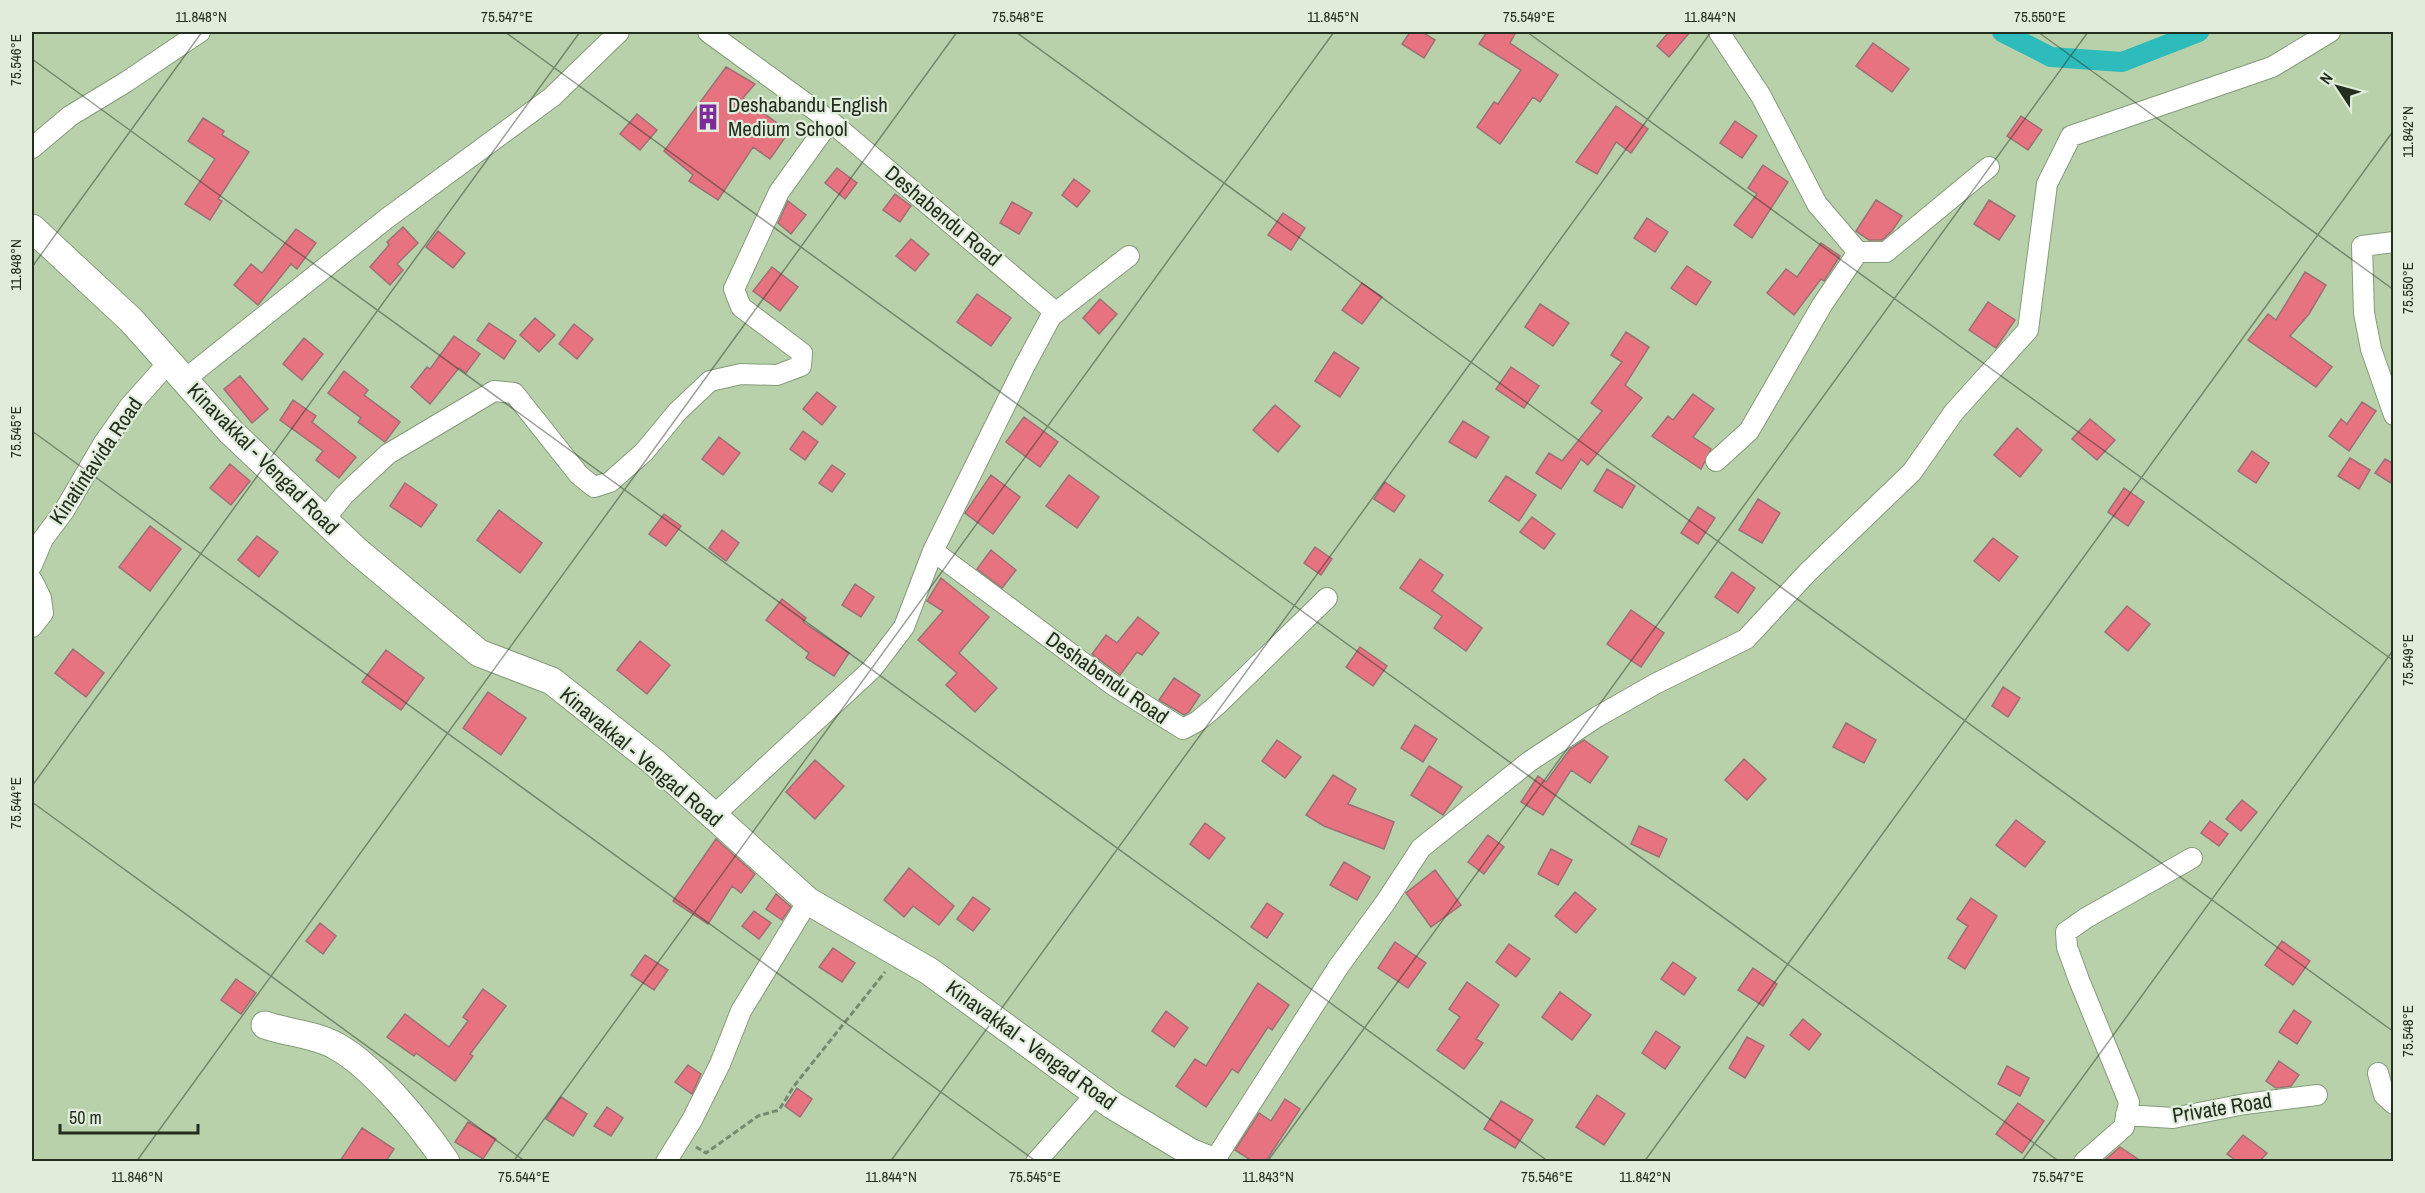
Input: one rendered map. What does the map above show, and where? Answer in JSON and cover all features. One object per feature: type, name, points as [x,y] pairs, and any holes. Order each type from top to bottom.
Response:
[{"type":"main road","name":"Kinavakkal - Vengad Road","points":[[32,228],[131,320],[231,432],[356,550],[479,653],[552,681],[654,762],[808,901],[929,971],[1096,1094],[1190,1152],[1215,1161]]},
{"type":"main road","points":[[265,1025],[334,1044],[356,1059],[396,1100],[446,1161]]},
{"type":"street","points":[[32,148],[70,116],[126,82],[200,32]]},
{"type":"street","name":"Kinatintavida Road","points":[[32,565],[44,539],[64,511],[103,444],[129,407],[552,97],[619,32]]},
{"type":"street","name":"Deshabendu Road","points":[[708,32],[830,121],[1051,306],[1054,314]]},
{"type":"street","points":[[1719,32],[1761,96],[1817,204],[1858,252],[1886,252],[1989,167]]},
{"type":"street","points":[[1215,1161],[1339,966],[1385,903],[1421,848],[1530,761],[1597,717],[1655,684],[1746,639],[1807,573],[1912,472],[1954,412],[2028,330],[2047,184],[2071,136],[2272,67],[2330,32]]},
{"type":"street","points":[[324,520],[344,495],[388,454],[494,391],[514,393],[579,475],[594,487],[610,482],[644,452],[678,411],[710,381],[741,374],[777,375],[801,366],[802,353],[741,307],[734,289],[779,192],[830,121]]},
{"type":"street","points":[[2394,242],[2362,246],[2364,313],[2371,349],[2394,415]]},
{"type":"street","points":[[1716,461],[1749,432],[1822,305],[1858,252]]},
{"type":"street","points":[[713,816],[872,669],[904,627],[933,551],[1024,367],[1054,314],[1129,256]]},
{"type":"street","name":"Deshabendu Road","points":[[933,551],[1113,685],[1183,729],[1198,722],[1216,706],[1327,598]]},
{"type":"street","points":[[32,580],[41,598],[43,614],[32,627]]},
{"type":"street","points":[[2084,1161],[2124,1127],[2129,1102],[2079,980],[2067,947],[2066,932],[2086,918],[2192,858]]},
{"type":"street","points":[[666,1161],[681,1138],[720,1064],[741,1011],[808,901]]},
{"type":"street","points":[[2378,1073],[2384,1095],[2394,1104]]},
{"type":"street","points":[[1036,1161],[1096,1094]]},
{"type":"street","name":"Private Road","points":[[2126,1115],[2173,1118],[2245,1104],[2317,1095]]},
{"type":"path","points":[[681,1138],[706,1154],[758,1116],[779,1110],[858,1004],[901,955]]},
{"type":"building","points":[[1410,32],[1422,32],[1435,40],[1424,58],[1402,44]]},
{"type":"building","points":[[1487,32],[1516,32],[1510,43],[1558,75],[1540,102],[1533,97],[1500,144],[1477,127],[1494,102],[1498,104],[1521,70],[1479,44]]},
{"type":"building","points":[[1669,32],[1690,32],[1669,57],[1657,46]]},
{"type":"building","points":[[1873,43],[1909,69],[1892,92],[1856,66]]},
{"type":"building","points":[[726,67],[755,84],[743,98],[789,132],[770,159],[753,147],[718,200],[689,181],[693,175],[664,151]]},
{"type":"building","points":[[1616,106],[1648,129],[1631,153],[1616,142],[1597,174],[1576,162]]},
{"type":"building","points":[[637,114],[657,130],[640,150],[620,134]]},
{"type":"building","points":[[2021,116],[2042,130],[2028,150],[2007,136]]},
{"type":"building","points":[[203,118],[224,131],[222,135],[249,152],[218,199],[222,201],[210,220],[185,204],[215,159],[188,141]]},
{"type":"building","points":[[1735,121],[1757,136],[1742,158],[1720,143]]},
{"type":"building","points":[[1763,165],[1788,182],[1752,238],[1734,225],[1757,194],[1748,188]]},
{"type":"building","points":[[837,168],[857,183],[845,199],[825,183]]},
{"type":"building","points":[[1074,179],[1090,191],[1077,207],[1062,195]]},
{"type":"building","points":[[895,194],[911,206],[900,222],[883,210]]},
{"type":"building","points":[[1876,200],[1902,216],[1892,231],[1882,240],[1869,240],[1856,231]]},
{"type":"building","points":[[1989,200],[2015,216],[1999,240],[1974,224]]},
{"type":"building","points":[[788,201],[806,215],[791,234],[778,223]]},
{"type":"building","points":[[1012,202],[1032,213],[1019,234],[1000,223]]},
{"type":"building","points":[[1283,213],[1305,228],[1291,250],[1268,235]]},
{"type":"building","points":[[1647,218],[1668,232],[1655,252],[1634,238]]},
{"type":"building","points":[[403,227],[418,243],[397,264],[403,270],[390,285],[370,267],[389,245],[387,242]]},
{"type":"building","points":[[296,229],[316,243],[297,269],[291,264],[258,305],[234,285],[251,264],[262,273]]},
{"type":"building","points":[[438,231],[465,253],[453,268],[426,247]]},
{"type":"building","points":[[911,239],[929,254],[915,271],[896,256]]},
{"type":"building","points":[[1821,243],[1840,256],[1824,281],[1821,279],[1794,315],[1767,293],[1786,269],[1797,277]]},
{"type":"building","points":[[1687,266],[1711,282],[1696,305],[1671,288]]},
{"type":"building","points":[[772,267],[798,287],[780,311],[753,291]]},
{"type":"building","points":[[2305,272],[2326,285],[2309,314],[2290,336],[2332,367],[2316,387],[2248,340],[2268,314],[2276,320]]},
{"type":"building","points":[[1362,283],[1382,297],[1362,324],[1342,310]]},
{"type":"building","points":[[977,294],[1011,318],[991,346],[957,322]]},
{"type":"building","points":[[1100,299],[1117,314],[1099,334],[1083,318]]},
{"type":"building","points":[[1988,302],[2015,320],[1996,348],[1969,330]]},
{"type":"building","points":[[1540,304],[1569,323],[1553,346],[1525,327]]},
{"type":"building","points":[[535,318],[555,335],[539,352],[520,335]]},
{"type":"building","points":[[489,323],[516,341],[504,359],[477,340]]},
{"type":"building","points":[[574,324],[593,339],[577,359],[559,344]]},
{"type":"building","points":[[1626,332],[1649,347],[1625,385],[1642,398],[1588,465],[1581,459],[1561,489],[1536,473],[1549,453],[1562,461],[1602,411],[1591,403],[1622,362],[1611,355]]},
{"type":"building","points":[[454,336],[480,354],[466,373],[459,368],[430,404],[411,387],[427,367],[430,369]]},
{"type":"building","points":[[304,338],[323,354],[302,380],[283,364]]},
{"type":"building","points":[[1334,352],[1359,368],[1340,397],[1315,381]]},
{"type":"building","points":[[1511,367],[1539,386],[1524,408],[1496,389]]},
{"type":"building","points":[[344,371],[368,390],[364,395],[400,422],[385,442],[358,422],[361,418],[328,393]]},
{"type":"building","points":[[240,376],[268,409],[252,423],[224,389]]},
{"type":"building","points":[[817,392],[836,407],[822,425],[803,409]]},
{"type":"building","points":[[1693,394],[1714,409],[1693,437],[1711,449],[1701,469],[1652,436],[1668,416],[1673,420]]},
{"type":"building","points":[[293,400],[316,416],[312,422],[356,457],[339,478],[316,460],[323,451],[280,420]]},
{"type":"building","points":[[2362,402],[2376,411],[2349,451],[2329,436],[2341,419],[2347,424]]},
{"type":"building","points":[[1275,405],[1300,426],[1278,452],[1253,430]]},
{"type":"building","points":[[1024,417],[1058,442],[1040,467],[1006,442]]},
{"type":"building","points":[[2090,419],[2115,440],[2097,460],[2072,439]]},
{"type":"building","points":[[1463,421],[1489,437],[1476,458],[1449,442]]},
{"type":"building","points":[[2017,428],[2042,450],[2020,477],[1994,455]]},
{"type":"building","points":[[803,431],[818,442],[805,460],[790,449]]},
{"type":"building","points":[[719,437],[740,453],[723,475],[702,459]]},
{"type":"building","points":[[2252,451],[2269,463],[2256,483],[2238,471]]},
{"type":"building","points":[[2350,458],[2370,470],[2359,489],[2338,476]]},
{"type":"building","points":[[2385,459],[2394,464],[2394,485],[2375,473]]},
{"type":"building","points":[[230,464],[250,481],[231,505],[210,488]]},
{"type":"building","points":[[832,465],[845,474],[832,492],[819,483]]},
{"type":"building","points":[[1607,469],[1635,486],[1622,508],[1594,491]]},
{"type":"building","points":[[991,475],[1020,497],[993,534],[965,513]]},
{"type":"building","points":[[1069,475],[1099,497],[1077,528],[1046,506]]},
{"type":"building","points":[[1506,476],[1536,495],[1519,521],[1489,501]]},
{"type":"building","points":[[1385,482],[1405,496],[1394,512],[1374,499]]},
{"type":"building","points":[[405,483],[437,505],[421,527],[390,506]]},
{"type":"building","points":[[2124,488],[2144,502],[2128,526],[2108,512]]},
{"type":"building","points":[[1758,499],[1780,513],[1762,543],[1739,530]]},
{"type":"building","points":[[1698,507],[1715,518],[1698,544],[1681,533]]},
{"type":"building","points":[[499,510],[542,543],[520,573],[477,540]]},
{"type":"building","points":[[664,514],[681,526],[666,546],[649,534]]},
{"type":"building","points":[[1532,517],[1555,534],[1544,549],[1520,532]]},
{"type":"building","points":[[150,526],[181,549],[150,591],[119,567]]},
{"type":"building","points":[[722,530],[739,543],[726,561],[709,548]]},
{"type":"building","points":[[257,536],[278,552],[259,577],[238,560]]},
{"type":"building","points":[[1993,538],[2018,557],[1999,581],[1974,561]]},
{"type":"building","points":[[1315,547],[1332,559],[1321,575],[1304,563]]},
{"type":"building","points":[[991,550],[1016,570],[1002,588],[977,569]]},
{"type":"building","points":[[1420,559],[1443,575],[1432,591],[1482,628],[1466,651],[1434,628],[1442,616],[1400,588]]},
{"type":"building","points":[[1732,572],[1755,588],[1738,613],[1715,597]]},
{"type":"building","points":[[941,578],[989,617],[959,653],[997,688],[975,712],[946,685],[957,673],[918,640],[943,611],[927,601]]},
{"type":"building","points":[[855,584],[874,597],[861,617],[842,605]]},
{"type":"building","points":[[782,599],[806,618],[803,622],[849,653],[834,676],[806,658],[809,653],[766,620]]},
{"type":"building","points":[[2127,606],[2150,624],[2128,651],[2105,632]]},
{"type":"building","points":[[1631,610],[1664,633],[1641,667],[1607,644]]},
{"type":"building","points":[[1138,617],[1159,633],[1142,655],[1137,652],[1120,675],[1092,654],[1106,635],[1117,643]]},
{"type":"building","points":[[640,641],[670,665],[647,694],[617,670]]},
{"type":"building","points":[[1360,647],[1387,666],[1373,686],[1346,667]]},
{"type":"building","points":[[73,649],[104,673],[86,697],[55,673]]},
{"type":"building","points":[[386,650],[424,678],[401,710],[362,682]]},
{"type":"building","points":[[1174,678],[1200,695],[1189,712],[1184,715],[1159,700]]},
{"type":"building","points":[[2003,687],[2020,698],[2008,717],[1992,706]]},
{"type":"building","points":[[488,692],[526,718],[501,755],[463,728]]},
{"type":"building","points":[[1846,723],[1876,740],[1864,763],[1833,747]]},
{"type":"building","points":[[1415,725],[1437,739],[1423,762],[1401,748]]},
{"type":"building","points":[[1277,740],[1301,757],[1285,778],[1262,761]]},
{"type":"building","points":[[1584,740],[1608,757],[1590,783],[1571,770],[1543,815],[1521,802],[1538,776],[1546,782],[1570,749]]},
{"type":"building","points":[[1744,759],[1766,779],[1747,800],[1725,780]]},
{"type":"building","points":[[815,760],[844,786],[815,819],[786,792]]},
{"type":"building","points":[[1429,766],[1462,787],[1443,815],[1411,795]]},
{"type":"building","points":[[1333,775],[1356,789],[1348,804],[1394,822],[1384,849],[1324,826],[1306,815]]},
{"type":"building","points":[[2242,800],[2257,812],[2241,831],[2226,819]]},
{"type":"building","points":[[2016,820],[2045,842],[2025,867],[1996,845]]},
{"type":"building","points":[[2210,821],[2228,834],[2219,846],[2201,833]]},
{"type":"building","points":[[1205,823],[1225,838],[1209,859],[1190,844]]},
{"type":"building","points":[[1639,826],[1667,839],[1659,857],[1631,844]]},
{"type":"building","points":[[1488,835],[1504,847],[1484,874],[1468,862]]},
{"type":"building","points":[[716,839],[755,874],[741,893],[732,886],[708,924],[673,901]]},
{"type":"building","points":[[1551,849],[1572,860],[1558,885],[1538,874]]},
{"type":"building","points":[[1344,862],[1370,877],[1357,900],[1330,885]]},
{"type":"building","points":[[909,868],[954,906],[939,925],[913,906],[904,917],[884,900]]},
{"type":"building","points":[[1435,870],[1461,905],[1431,927],[1406,893]]},
{"type":"building","points":[[1575,892],[1596,909],[1576,933],[1555,916]]},
{"type":"building","points":[[776,894],[791,907],[782,920],[766,909]]},
{"type":"building","points":[[973,897],[990,909],[973,931],[957,919]]},
{"type":"building","points":[[1971,898],[1997,916],[1965,969],[1948,958],[1968,926],[1957,919]]},
{"type":"building","points":[[1267,903],[1283,914],[1267,938],[1251,927]]},
{"type":"building","points":[[754,911],[771,923],[759,939],[742,926]]},
{"type":"building","points":[[320,923],[336,936],[323,954],[306,941]]},
{"type":"building","points":[[2282,941],[2310,961],[2293,985],[2265,965]]},
{"type":"building","points":[[1395,942],[1426,963],[1408,988],[1378,968]]},
{"type":"building","points":[[1509,944],[1530,959],[1516,977],[1496,962]]},
{"type":"building","points":[[833,948],[855,963],[842,982],[819,967]]},
{"type":"building","points":[[645,955],[668,970],[654,990],[631,975]]},
{"type":"building","points":[[1673,962],[1696,978],[1684,995],[1661,979]]},
{"type":"building","points":[[1753,968],[1777,984],[1763,1006],[1738,990]]},
{"type":"building","points":[[236,979],[256,993],[241,1014],[221,1000]]},
{"type":"building","points":[[1467,982],[1499,1005],[1476,1039],[1483,1043],[1464,1069],[1437,1050],[1460,1017],[1449,1009]]},
{"type":"building","points":[[1258,983],[1289,1005],[1272,1030],[1268,1027],[1238,1073],[1232,1069],[1206,1107],[1176,1086],[1195,1059],[1206,1066]]},
{"type":"building","points":[[483,989],[506,1006],[470,1054],[473,1056],[455,1081],[416,1053],[414,1056],[387,1037],[405,1014],[449,1047],[468,1021],[463,1017]]},
{"type":"building","points":[[1560,992],[1591,1015],[1572,1040],[1542,1017]]},
{"type":"building","points":[[2294,1010],[2311,1022],[2297,1044],[2279,1032]]},
{"type":"building","points":[[1166,1011],[1188,1028],[1174,1047],[1152,1031]]},
{"type":"building","points":[[1803,1019],[1821,1034],[1809,1050],[1790,1035]]},
{"type":"building","points":[[1656,1031],[1680,1047],[1665,1069],[1642,1053]]},
{"type":"building","points":[[1747,1037],[1764,1046],[1745,1078],[1729,1068]]},
{"type":"building","points":[[2279,1061],[2299,1075],[2291,1086],[2276,1088],[2266,1081]]},
{"type":"building","points":[[688,1065],[701,1074],[692,1094],[675,1082]]},
{"type":"building","points":[[2007,1066],[2029,1078],[2020,1096],[1998,1084]]},
{"type":"building","points":[[797,1088],[812,1099],[800,1117],[785,1106]]},
{"type":"building","points":[[1597,1095],[1625,1114],[1604,1145],[1576,1127]]},
{"type":"building","points":[[561,1097],[587,1114],[573,1136],[546,1119]]},
{"type":"building","points":[[1285,1099],[1300,1109],[1266,1161],[1252,1161],[1235,1150],[1259,1113],[1271,1121]]},
{"type":"building","points":[[1501,1101],[1533,1120],[1515,1148],[1484,1129]]},
{"type":"building","points":[[2018,1103],[2044,1121],[2022,1153],[1996,1134]]},
{"type":"building","points":[[607,1107],[623,1118],[611,1136],[594,1126]]},
{"type":"building","points":[[468,1122],[496,1139],[483,1159],[455,1142]]},
{"type":"building","points":[[362,1128],[394,1149],[386,1161],[340,1161]]},
{"type":"building","points":[[2243,1135],[2267,1153],[2260,1161],[2237,1161],[2227,1154]]},
{"type":"building","points":[[2120,1147],[2141,1161],[2104,1161]]},
{"type":"waterway","points":[[2002,32],[2051,57],[2122,62],[2199,32]]},
{"type":"place","name":"Deshabandu English Medium School","points":[[708,117]]}]
